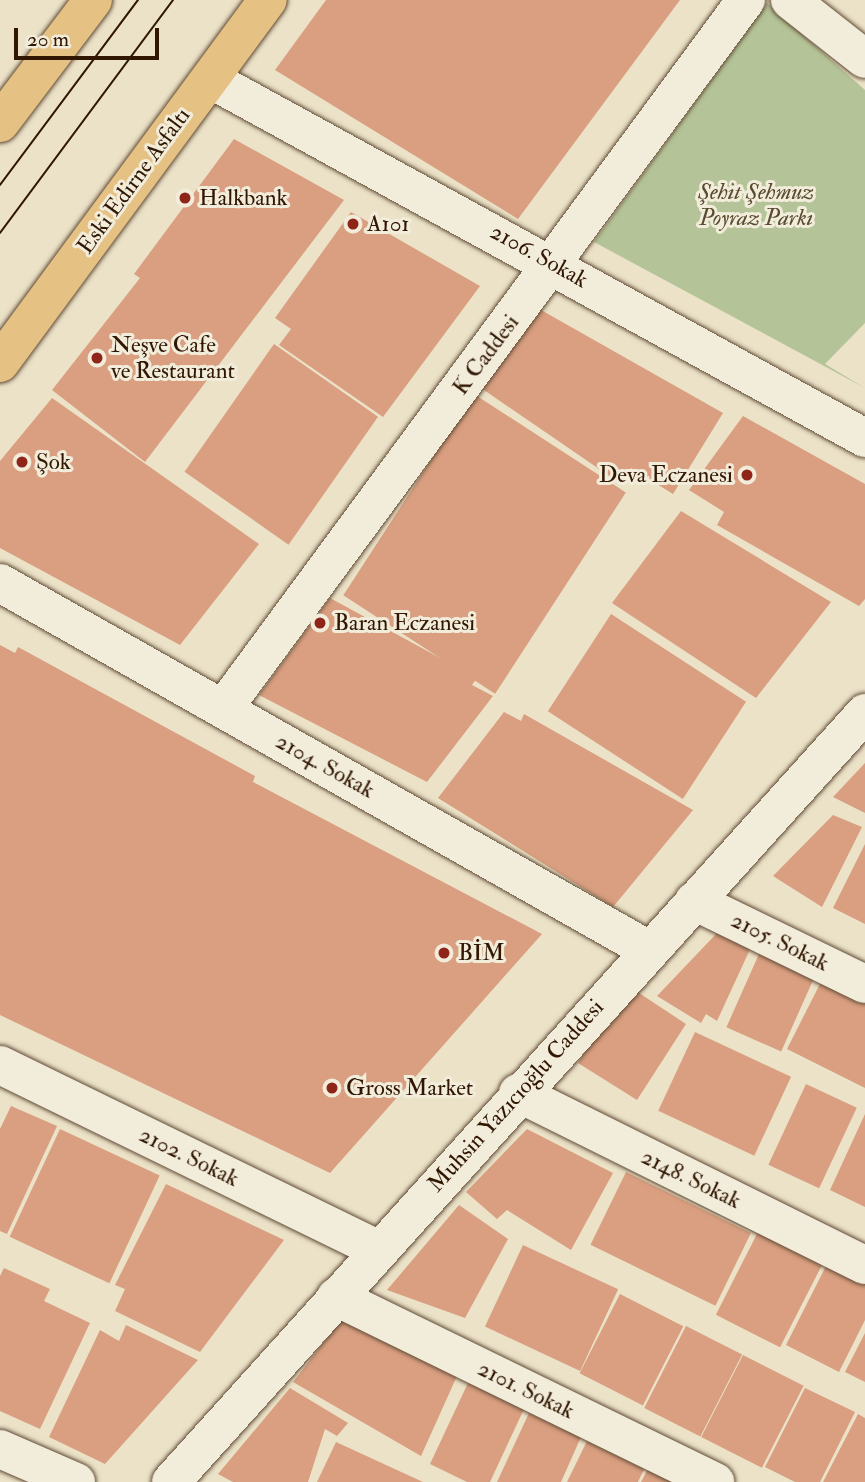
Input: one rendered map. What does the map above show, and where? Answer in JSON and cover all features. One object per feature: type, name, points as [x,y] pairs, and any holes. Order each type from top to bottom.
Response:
[{"type":"main road","points":[[0,123],[93,0]]},
{"type":"main road","name":"Eski Edirne Asfaltı","points":[[0,363],[268,0]]},
{"type":"street","name":"K Caddesi","points":[[223,709],[554,264],[746,0]]},
{"type":"street","points":[[790,0],[865,59]]},
{"type":"street","name":"2106. Sokak","points":[[210,79],[554,264],[865,438]]},
{"type":"street","name":"2104. Sokak","points":[[0,583],[649,950]]},
{"type":"street","name":"Muhsin Yazıcıoğlu Caddesi","points":[[171,1482],[518,1093],[865,713]]},
{"type":"street","name":"2105. Sokak","points":[[694,901],[865,984]]},
{"type":"street","name":"2102. Sokak","points":[[0,1065],[379,1250]]},
{"type":"street","name":"2148. Sokak","points":[[518,1093],[865,1265]]},
{"type":"street","name":"2101. Sokak","points":[[337,1297],[715,1482]]},
{"type":"street","points":[[0,1449],[76,1482]]},
{"type":"green space","name":"Şehit Şehmuz Poyraz Parkı","points":[[767,3],[865,90],[865,323],[825,364],[865,388],[594,242]]},
{"type":"building","points":[[326,0],[680,0],[518,219],[275,70]]},
{"type":"building","points":[[234,139],[344,200],[145,462],[52,390],[140,278],[134,274]]},
{"type":"building","points":[[351,212],[480,286],[383,417],[279,345],[291,329],[275,318]]},
{"type":"building","points":[[541,310],[723,413],[673,494],[631,468],[621,484],[481,388]]},
{"type":"building","points":[[274,344],[378,417],[289,545],[185,472]]},
{"type":"building","points":[[474,394],[626,493],[495,694],[343,595]]},
{"type":"building","points":[[52,398],[259,544],[180,645],[0,548],[0,461]]},
{"type":"building","points":[[743,416],[865,484],[865,599],[859,606],[717,525],[724,512],[689,490]]},
{"type":"building","points":[[681,511],[831,602],[756,698],[612,603]]},
{"type":"building","points":[[330,598],[477,678],[472,685],[493,696],[427,782],[259,695]]},
{"type":"building","points":[[611,614],[746,702],[683,799],[548,711]]},
{"type":"building","points":[[0,645],[15,653],[18,647],[255,776],[253,782],[542,934],[330,1173],[0,1015]]},
{"type":"building","points":[[504,712],[521,721],[524,714],[693,810],[613,907],[438,798]]},
{"type":"building","points":[[865,763],[865,813],[833,797]]},
{"type":"building","points":[[833,815],[862,827],[822,907],[773,876]]},
{"type":"building","points":[[865,844],[865,924],[833,908]]},
{"type":"building","points":[[717,933],[752,945],[717,1021],[706,1014],[701,1023],[657,996]]},
{"type":"building","points":[[763,945],[818,969],[781,1052],[726,1027]]},
{"type":"building","points":[[825,974],[865,994],[865,1088],[787,1049]]},
{"type":"building","points":[[633,989],[686,1024],[637,1100],[578,1063],[614,1007]]},
{"type":"building","points":[[695,1032],[791,1077],[754,1156],[658,1111]]},
{"type":"building","points":[[806,1084],[857,1108],[819,1188],[768,1165]]},
{"type":"building","points":[[11,1106],[57,1126],[7,1234],[0,1231],[0,1129]]},
{"type":"building","points":[[865,1114],[865,1207],[830,1190]]},
{"type":"building","points":[[60,1129],[160,1175],[109,1283],[10,1237]]},
{"type":"building","points":[[527,1129],[613,1173],[571,1250],[507,1210],[497,1219],[466,1192]]},
{"type":"building","points":[[626,1172],[751,1233],[715,1306],[590,1245]]},
{"type":"building","points":[[166,1184],[284,1240],[200,1352],[115,1311],[125,1289],[115,1285]]},
{"type":"building","points":[[459,1205],[508,1239],[465,1318],[387,1290]]},
{"type":"building","points":[[759,1230],[823,1263],[780,1347],[716,1315]]},
{"type":"building","points":[[523,1245],[618,1289],[580,1371],[485,1327]]},
{"type":"building","points":[[828,1262],[865,1281],[865,1320],[839,1372],[786,1345]]},
{"type":"building","points":[[4,1268],[50,1289],[44,1301],[90,1323],[40,1429],[0,1411],[0,1276]]},
{"type":"building","points":[[620,1294],[683,1326],[643,1406],[580,1373]]},
{"type":"building","points":[[342,1319],[457,1376],[421,1456],[293,1382]]},
{"type":"building","points":[[126,1325],[198,1360],[105,1464],[49,1437],[100,1330],[119,1341]]},
{"type":"building","points":[[686,1326],[742,1355],[700,1437],[644,1408]]},
{"type":"building","points":[[865,1333],[865,1382],[845,1372]]},
{"type":"building","points":[[743,1355],[804,1386],[762,1468],[701,1437]]},
{"type":"building","points":[[468,1383],[524,1409],[490,1482],[467,1482],[430,1464]]},
{"type":"building","points":[[290,1388],[348,1423],[337,1436],[325,1429],[308,1482],[233,1482],[218,1474]]},
{"type":"building","points":[[805,1388],[855,1412],[820,1482],[795,1482],[765,1467]]},
{"type":"building","points":[[529,1413],[581,1437],[561,1482],[497,1482]]},
{"type":"building","points":[[858,1414],[865,1418],[865,1482],[823,1482]]},
{"type":"building","points":[[587,1441],[644,1469],[638,1482],[567,1482]]},
{"type":"building","points":[[336,1442],[423,1482],[317,1482]]},
{"type":"building","points":[[648,1469],[672,1482],[641,1482]]},
{"type":"tram line","points":[[0,185],[138,0]]},
{"type":"tram line","points":[[0,233],[173,0]]},
{"type":"place","name":"Halkbank","points":[[185,198]]},
{"type":"place","name":"A101","points":[[353,224]]},
{"type":"place","name":"Neşve Cafe ve Restaurant","points":[[97,358]]},
{"type":"place","name":"Şok","points":[[22,462]]},
{"type":"place","name":"Deva Eczanesi","points":[[747,475]]},
{"type":"place","name":"Baran Eczanesi","points":[[320,623]]},
{"type":"place","name":"BİM","points":[[444,953]]},
{"type":"place","name":"Gross Market","points":[[332,1088]]}]
